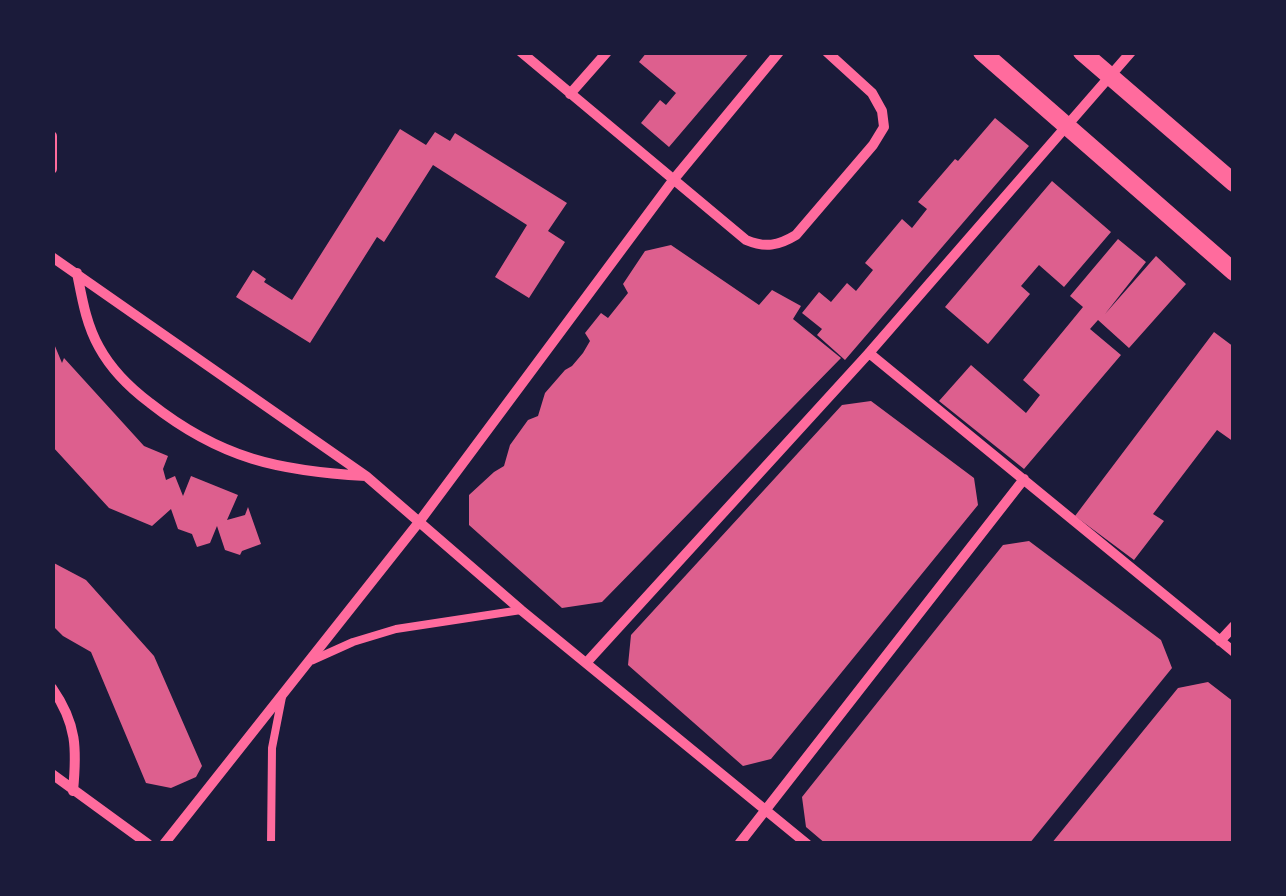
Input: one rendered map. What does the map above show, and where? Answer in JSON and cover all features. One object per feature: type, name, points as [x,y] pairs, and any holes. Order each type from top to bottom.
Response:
[{"type":"street","points":[[521,52],[746,240],[766,247],[796,236],[874,145],[884,127],[882,111],[872,93],[827,52]]},
{"type":"street","points":[[570,94],[606,52]]},
{"type":"street","points":[[164,844],[419,522],[674,178],[779,52]]},
{"type":"street","points":[[982,52],[1234,272]]},
{"type":"street","points":[[1082,52],[1234,184]]},
{"type":"street","points":[[588,662],[868,353],[1132,52]]},
{"type":"street","points":[[52,136],[52,169]]},
{"type":"street","points":[[52,256],[366,476],[521,610],[807,844]]},
{"type":"street","points":[[76,272],[91,330],[106,358],[130,386],[162,413],[237,455],[286,468],[366,476]]},
{"type":"street","points":[[868,353],[1234,652]]},
{"type":"street","points":[[739,844],[1024,478]]},
{"type":"street","points":[[1220,641],[1234,626]]},
{"type":"street","points":[[52,688],[64,704],[76,743],[73,791]]},
{"type":"street","points":[[54,777],[148,844]]},
{"type":"lane","points":[[308,662],[396,629],[521,610]]},
{"type":"lane","points":[[271,844],[272,748],[283,693]]},
{"type":"building","points":[[647,52],[750,52],[669,147],[641,123],[660,100],[666,105],[676,93],[639,62]]},
{"type":"building","points":[[995,118],[1029,146],[845,360],[817,335],[822,329],[802,313],[819,292],[831,302],[847,283],[856,291],[873,270],[865,263],[902,219],[912,228],[927,209],[918,202]]},
{"type":"building","points":[[400,129],[426,145],[435,132],[450,141],[455,133],[567,203],[548,231],[565,242],[529,298],[495,277],[527,225],[433,165],[384,242],[377,237],[310,343],[236,297],[253,270],[292,300]]},
{"type":"building","points":[[1052,181],[1111,232],[1064,287],[1039,265],[1021,286],[1030,294],[988,344],[945,307]]},
{"type":"building","points":[[1118,239],[1146,262],[1105,314],[1156,256],[1186,284],[1129,348],[1098,320],[1090,329],[1121,355],[1024,469],[939,401],[971,365],[1026,413],[1040,395],[1023,380],[1083,307],[1070,296]]},
{"type":"building","points":[[671,245],[759,305],[772,290],[801,306],[793,319],[841,358],[602,602],[562,608],[469,525],[469,495],[504,466],[510,445],[528,420],[538,416],[545,393],[583,353],[590,341],[585,333],[601,313],[608,318],[628,293],[623,284],[645,251]]},
{"type":"building","points":[[1214,332],[1234,347],[1234,442],[1217,430],[1153,514],[1164,521],[1134,560],[1075,516]]},
{"type":"building","points":[[52,339],[62,363],[64,358],[144,446],[168,456],[163,469],[166,480],[175,476],[183,496],[191,476],[238,495],[227,520],[245,515],[248,507],[261,544],[240,555],[225,550],[217,526],[210,543],[197,547],[192,534],[178,529],[171,509],[152,526],[109,508],[52,446]]},
{"type":"building","points":[[871,401],[974,478],[978,505],[771,759],[743,766],[628,665],[631,635],[842,405]]},
{"type":"building","points":[[1029,541],[1161,640],[1172,668],[1029,844],[826,844],[806,827],[802,797],[1003,545]]},
{"type":"building","points":[[52,562],[86,580],[154,656],[202,766],[196,777],[171,788],[146,783],[91,652],[52,625]]},
{"type":"building","points":[[1208,682],[1234,702],[1234,844],[1051,844],[1178,688]]}]
